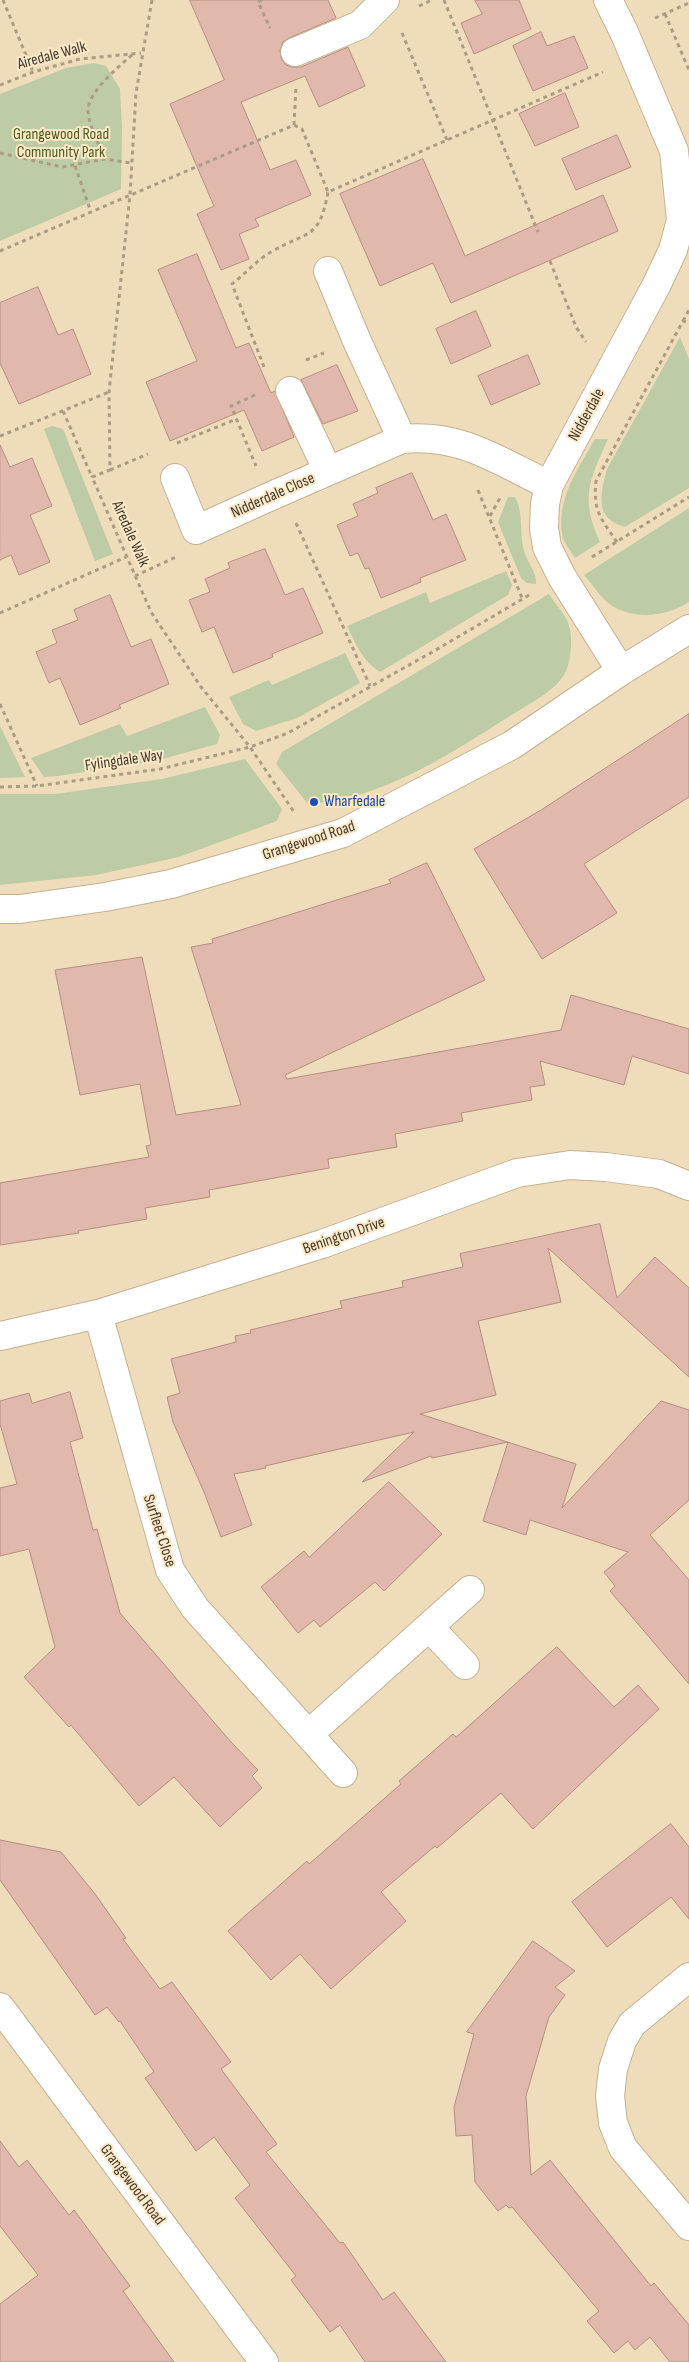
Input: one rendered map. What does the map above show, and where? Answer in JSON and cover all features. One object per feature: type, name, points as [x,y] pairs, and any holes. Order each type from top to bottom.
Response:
[{"type":"street","points":[[295,52],[360,25],[384,0]]},
{"type":"street","name":"Nidderdale","points":[[608,0],[635,59],[682,147],[681,220],[673,250],[615,365],[549,485],[545,504],[544,528],[547,547],[562,577],[621,671]]},
{"type":"street","points":[[328,271],[357,341],[402,439]]},
{"type":"street","points":[[290,391],[328,471]]},
{"type":"street","name":"Nidderdale Close","points":[[196,530],[402,439],[423,437],[459,442],[549,485]]},
{"type":"street","points":[[175,478],[196,530]]},
{"type":"street","name":"Grangewood Road","points":[[0,909],[20,909],[105,897],[171,884],[343,833],[512,745],[621,671],[689,629]]},
{"type":"street","name":"Benington Drive","points":[[0,1336],[98,1314],[322,1244],[517,1173],[570,1165],[606,1167],[659,1174],[689,1186]]},
{"type":"street","name":"Surfleet Close","points":[[98,1314],[170,1570],[196,1608],[310,1733],[343,1773]]},
{"type":"street","points":[[310,1733],[470,1590]]},
{"type":"street","points":[[429,1627],[465,1665]]},
{"type":"street","points":[[689,1977],[632,2024],[622,2041],[613,2069],[610,2096],[613,2124],[623,2148],[689,2226]]},
{"type":"street","name":"Grangewood Road","points":[[0,2007],[264,2362]]},
{"type":"path","points":[[3,0],[33,72]]},
{"type":"path","points":[[92,477],[110,470],[109,392],[130,195],[136,93],[141,52],[152,0]]},
{"type":"path","points":[[384,0],[404,37],[448,140]]},
{"type":"path","points":[[444,0],[538,232]]},
{"type":"path","points":[[665,14],[689,70]]},
{"type":"path","name":"Airedale Walk","points":[[0,85],[33,72],[80,59],[141,52]]},
{"type":"path","points":[[105,159],[91,122],[89,102],[99,87],[134,53]]},
{"type":"path","points":[[328,192],[492,119],[635,59]]},
{"type":"path","points":[[0,251],[294,125],[302,129],[328,192],[319,225],[312,233],[271,252],[232,284],[267,374]]},
{"type":"path","points":[[0,153],[62,167],[105,159],[131,163]]},
{"type":"path","points":[[392,164],[395,171]]},
{"type":"path","points":[[75,166],[92,212]]},
{"type":"path","points":[[550,261],[576,327],[587,344],[615,365]]},
{"type":"path","points":[[616,542],[596,511],[596,480],[689,310]]},
{"type":"path","points":[[683,321],[689,323]]},
{"type":"path","points":[[0,436],[109,392]]},
{"type":"path","name":"Airedale Walk","points":[[63,411],[126,557],[152,612],[201,687],[250,747],[314,842]]},
{"type":"path","points":[[459,442],[522,598]]},
{"type":"path","points":[[282,491],[370,686]]},
{"type":"path","name":"Fylingdale Way","points":[[0,787],[37,786],[160,769],[250,747],[288,733],[434,651],[522,598],[562,577],[689,497]]},
{"type":"path","points":[[135,576],[183,554],[196,530]]},
{"type":"path","points":[[0,613],[126,557]]},
{"type":"path","points":[[0,704],[37,786]]},
{"type":"green space","name":"Grangewood Road Community Park","points":[[94,63],[106,66],[120,89],[122,129],[121,189],[0,241],[0,94],[66,68]]},
{"type":"green space","points":[[680,337],[689,359],[689,488],[625,527],[608,518],[604,512],[601,496],[607,469]]},
{"type":"green space","points":[[52,426],[63,429],[113,554],[95,561],[44,429]]},
{"type":"green space","points":[[595,439],[608,439],[589,490],[590,513],[600,542],[575,558],[565,543],[562,534],[563,508],[570,484]]},
{"type":"green space","points":[[508,497],[515,497],[518,503],[524,551],[535,575],[536,584],[527,583],[521,578],[498,522]]},
{"type":"green space","points":[[689,508],[689,602],[671,611],[662,613],[652,615],[633,614],[610,604],[584,575]]},
{"type":"green space","points":[[506,571],[512,585],[508,595],[380,672],[364,657],[347,626],[426,592],[430,603]]},
{"type":"green space","points":[[549,594],[568,622],[570,631],[570,655],[566,671],[549,691],[463,746],[414,773],[389,784],[362,794],[308,804],[276,764],[282,752]]},
{"type":"green space","points":[[345,653],[360,683],[297,718],[256,731],[243,724],[229,697],[269,680],[272,685]]},
{"type":"green space","points":[[205,707],[220,735],[217,744],[155,761],[58,776],[44,777],[31,758],[120,724],[127,736]]},
{"type":"green space","points":[[0,726],[25,777],[0,778]]},
{"type":"green space","points":[[245,759],[282,809],[277,821],[179,857],[96,875],[0,885],[0,794],[55,794],[162,779]]},
{"type":"building","points":[[190,0],[328,0],[336,18],[283,42],[280,50],[281,58],[286,65],[301,67],[348,47],[365,86],[319,107],[305,76],[241,102],[270,170],[296,160],[311,195],[255,219],[259,226],[239,234],[249,259],[221,270],[197,214],[214,206],[170,104],[224,80]]},
{"type":"building","points":[[475,0],[519,0],[531,29],[474,54],[461,23],[482,14]]},
{"type":"building","points":[[541,32],[547,46],[574,36],[588,68],[533,91],[513,46]]},
{"type":"building","points":[[565,93],[579,127],[535,146],[519,114]]},
{"type":"building","points":[[617,135],[631,167],[576,190],[562,159]]},
{"type":"building","points":[[423,159],[465,256],[603,195],[618,231],[451,303],[433,263],[380,286],[340,194]]},
{"type":"building","points":[[197,254],[236,348],[249,343],[271,393],[275,391],[294,437],[262,451],[244,410],[170,441],[146,382],[197,361],[158,270]]},
{"type":"building","points":[[38,287],[58,335],[73,329],[91,374],[19,404],[0,363],[0,303]]},
{"type":"building","points":[[476,311],[491,346],[451,364],[436,329]]},
{"type":"building","points":[[528,355],[540,384],[491,405],[478,376]]},
{"type":"building","points":[[337,365],[358,411],[323,424],[301,380]]},
{"type":"building","points":[[0,445],[10,467],[32,458],[52,506],[30,515],[50,562],[19,575],[11,555],[0,560]]},
{"type":"building","points":[[412,473],[433,520],[446,514],[466,560],[420,578],[421,582],[381,598],[369,568],[365,569],[358,553],[350,556],[337,525],[358,516],[353,504],[378,493],[376,488]]},
{"type":"building","points":[[265,549],[285,595],[303,588],[323,633],[272,654],[273,657],[233,673],[214,627],[202,632],[189,600],[210,592],[205,579],[230,568],[228,563]]},
{"type":"building","points":[[110,595],[131,647],[151,639],[169,684],[119,705],[121,708],[80,725],[60,678],[49,683],[36,652],[57,643],[52,630],[78,620],[74,610]]},
{"type":"building","points":[[689,714],[689,797],[584,864],[617,913],[542,959],[474,849],[541,810]]},
{"type":"building","points":[[427,863],[485,980],[285,1075],[287,1079],[561,1030],[571,995],[689,1029],[689,1074],[632,1056],[624,1085],[540,1061],[545,1085],[530,1087],[532,1100],[461,1113],[463,1121],[395,1134],[397,1147],[328,1159],[329,1168],[209,1190],[210,1197],[145,1208],[147,1219],[78,1231],[79,1233],[0,1245],[0,1183],[149,1157],[146,1146],[151,1145],[140,1084],[80,1095],[55,970],[142,957],[176,1115],[241,1105],[191,947],[213,943],[212,939],[391,883],[389,880]]},
{"type":"building","points":[[600,1224],[617,1298],[655,1257],[689,1288],[689,1377],[548,1248],[561,1302],[478,1321],[496,1395],[420,1414],[508,1442],[432,1458],[431,1456],[362,1482],[414,1432],[234,1474],[252,1525],[221,1537],[204,1492],[173,1422],[167,1397],[180,1393],[171,1359],[236,1342],[235,1336],[251,1333],[250,1330],[342,1308],[340,1301],[403,1287],[402,1281],[463,1267],[460,1254]]},
{"type":"building","points":[[70,1392],[83,1438],[70,1442],[93,1530],[97,1529],[120,1613],[231,1742],[258,1770],[252,1776],[262,1788],[220,1827],[174,1777],[139,1806],[71,1725],[69,1727],[24,1677],[55,1647],[29,1549],[0,1556],[0,1488],[17,1484],[0,1424],[0,1401],[29,1393],[32,1403]]},
{"type":"building","points":[[661,1401],[689,1410],[689,1500],[650,1535],[689,1580],[689,1684],[610,1591],[615,1586],[604,1572],[628,1552],[530,1520],[526,1535],[483,1521],[508,1442],[576,1464],[562,1508]]},
{"type":"building","points":[[389,1482],[442,1534],[384,1591],[375,1582],[320,1627],[314,1620],[298,1633],[261,1587],[304,1551],[309,1557]]},
{"type":"building","points":[[557,1647],[614,1707],[638,1685],[659,1709],[533,1829],[501,1793],[437,1848],[435,1846],[381,1892],[406,1921],[331,1989],[300,1954],[271,1980],[228,1931],[307,1861],[309,1864],[401,1784],[399,1781],[453,1734],[456,1737]]},
{"type":"building","points":[[671,1824],[689,1847],[689,1919],[671,1897],[607,1947],[572,1902]]},
{"type":"building","points":[[0,1840],[61,1852],[95,1894],[126,1938],[123,1939],[160,1989],[172,1982],[231,2062],[221,2069],[277,2144],[266,2152],[340,2243],[343,2242],[383,2300],[394,2292],[446,2362],[365,2362],[340,2325],[330,2332],[291,2280],[296,2276],[235,2198],[250,2185],[214,2137],[196,2151],[145,2078],[154,2072],[120,2021],[107,2007],[95,2015],[0,1880]]},
{"type":"building","points":[[533,1941],[575,1971],[555,1987],[565,1995],[549,2017],[526,2096],[531,2175],[550,2160],[651,2286],[654,2283],[689,2325],[689,2362],[670,2362],[650,2337],[635,2350],[628,2341],[614,2353],[587,2321],[599,2311],[512,2207],[509,2208],[506,2205],[498,2211],[475,2182],[472,2135],[456,2136],[454,2107],[474,2034],[467,2032]]},
{"type":"building","points":[[0,2141],[19,2167],[27,2160],[69,2215],[74,2210],[130,2286],[123,2291],[174,2362],[0,2362],[0,2304],[38,2275],[0,2226]]},
{"type":"place","name":"Wharfedale","points":[[314,802]]}]
